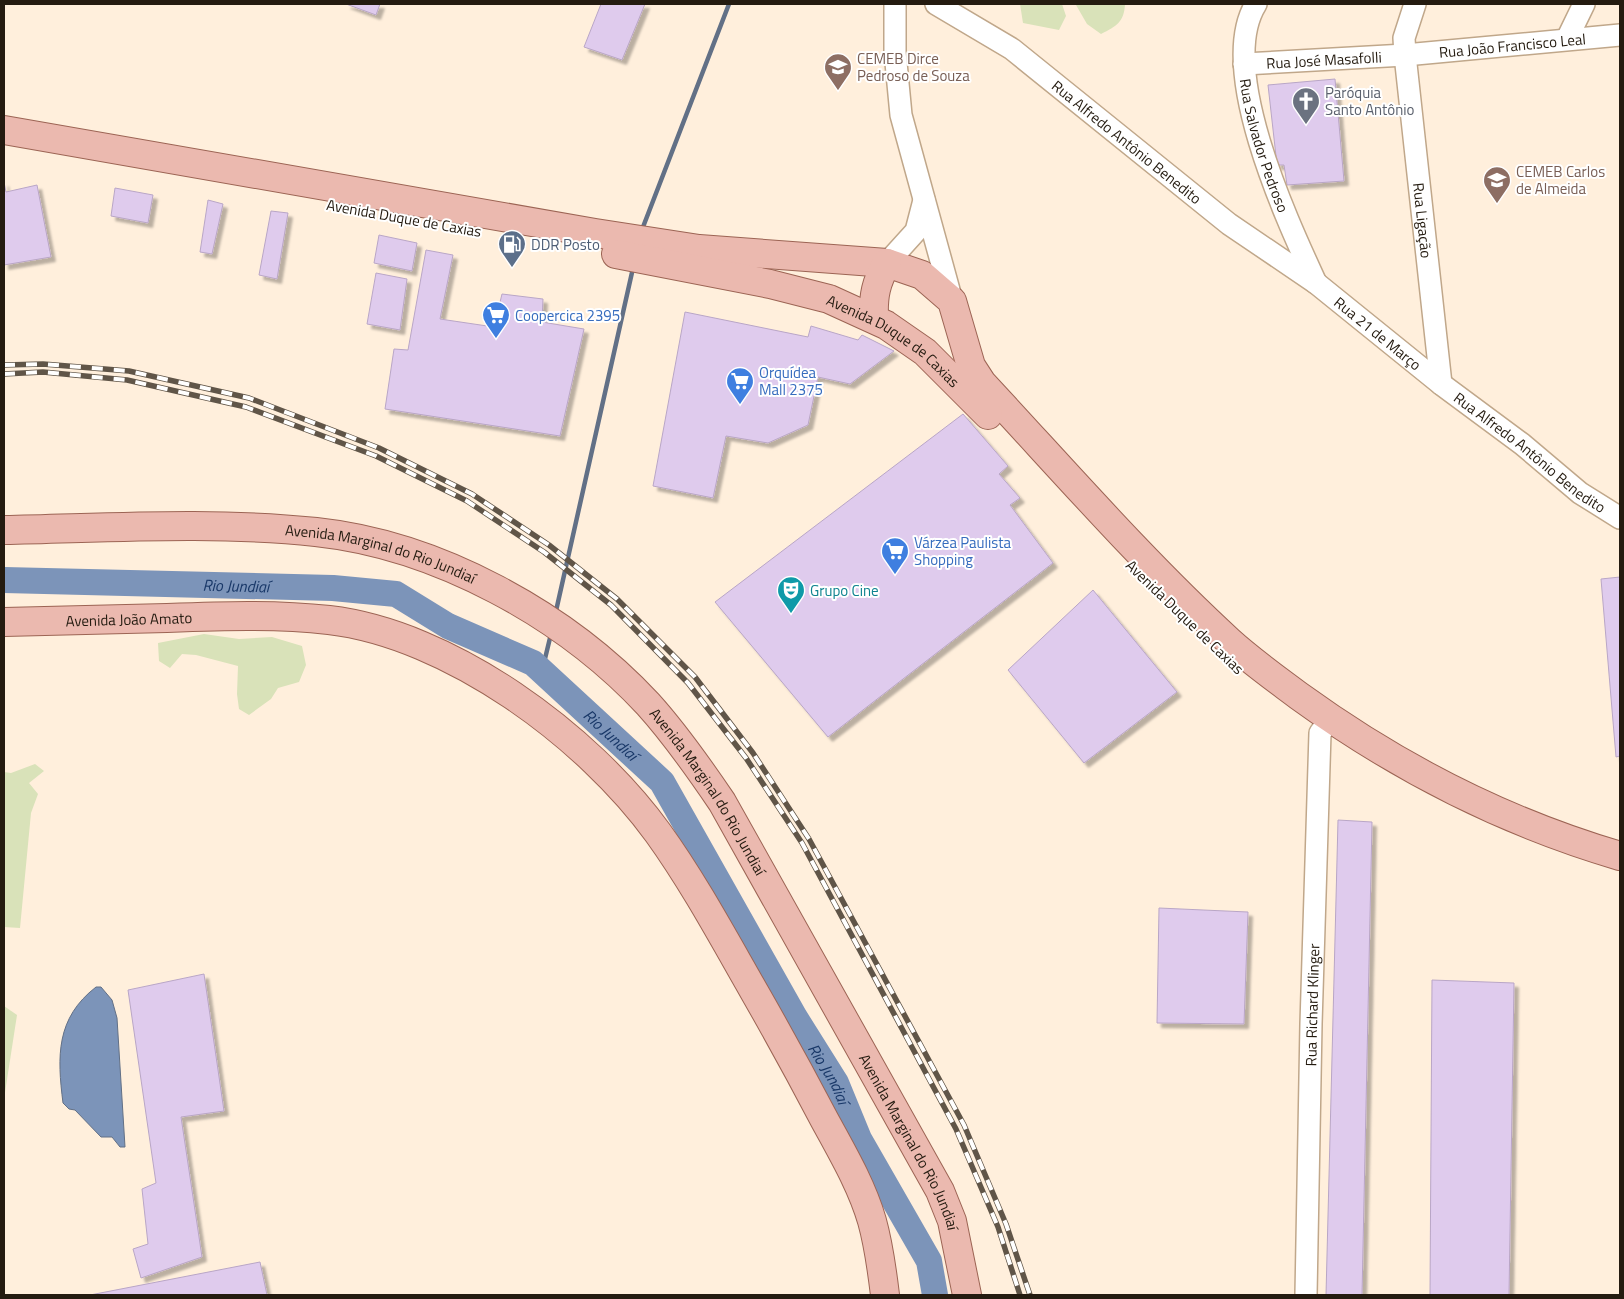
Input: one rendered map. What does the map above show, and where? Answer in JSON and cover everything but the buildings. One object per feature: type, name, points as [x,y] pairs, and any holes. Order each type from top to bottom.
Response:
[{"type":"main road","name":"Avenida Duque de Caxias","points":[[4,130],[595,233],[699,248],[887,263],[905,267],[922,275],[955,314],[971,366],[982,383],[1106,516],[1229,642],[1325,726],[1476,802],[1540,830],[1620,856]]},
{"type":"main road","name":"Avenida Duque de Caxias","points":[[4,147],[495,234],[602,251],[821,297],[874,318],[926,352],[970,396],[1093,528],[1226,661],[1431,797],[1504,833],[1620,874]]},
{"type":"main road","points":[[874,318],[873,296],[879,278],[887,263]]},
{"type":"main road","points":[[926,352],[940,348],[952,340],[955,314]]},
{"type":"main road","name":"Avenida Marginal do Rio Jundiaí","points":[[4,530],[233,525],[317,532],[372,542],[432,560],[486,583],[549,621],[600,658],[640,697],[688,752],[722,802],[940,1191],[952,1221],[967,1295]]},
{"type":"main road","name":"Avenida João Amato","points":[[4,622],[255,616],[332,620],[392,634],[458,663],[528,705],[587,753],[626,794],[657,831],[687,875],[776,1029],[842,1153],[871,1218],[881,1257],[885,1295]]},
{"type":"main road","points":[[952,1221],[969,1248],[980,1295]]},
{"type":"street","points":[[895,4],[895,52],[901,115],[955,314]]},
{"type":"street","name":"Rua Alfredo Antônio Benedito","points":[[936,4],[1012,49],[1229,224],[1316,283]]},
{"type":"street","name":"Rua Salvador Pedroso","points":[[1256,4],[1244,43],[1244,64],[1262,152],[1277,198],[1316,283]]},
{"type":"street","name":"Rua Ligação","points":[[1415,4],[1404,38],[1405,55],[1441,384]]},
{"type":"street","points":[[1567,39],[1584,4]]},
{"type":"street","name":"Rua João Francisco Leal","points":[[1405,55],[1620,35]]},
{"type":"street","name":"Rua José Masafolli","points":[[1244,64],[1405,55]]},
{"type":"street","points":[[887,263],[916,231],[924,200]]},
{"type":"street","name":"Rua 21 de Março","points":[[1316,283],[1441,384]]},
{"type":"street","name":"Rua Alfredo Antônio Benedito","points":[[1441,384],[1522,444],[1580,493],[1620,518]]},
{"type":"street","name":"Rua Richard Klinger","points":[[1306,1295],[1311,1024],[1325,726]]},
{"type":"green space","points":[[1020,4],[1062,4],[1066,16],[1059,30],[1023,23]]},
{"type":"green space","points":[[1068,4],[1125,4],[1119,23],[1101,34],[1087,24],[1076,5]]},
{"type":"green space","points":[[204,634],[239,639],[272,637],[302,646],[306,665],[299,682],[278,688],[271,699],[249,715],[239,709],[237,694],[238,666],[196,655],[182,654],[170,668],[159,661],[158,643]]},
{"type":"green space","points":[[35,764],[44,771],[29,783],[38,794],[31,813],[20,928],[4,927],[4,772],[11,773]]},
{"type":"green space","points":[[4,1006],[17,1015],[4,1099]]},
{"type":"water","points":[[96,987],[101,987],[112,1000],[117,1018],[125,1147],[120,1147],[112,1137],[101,1137],[75,1110],[69,1109],[63,1103],[60,1069],[62,1039],[66,1025],[73,1012]]},
{"type":"waterway","points":[[643,227],[729,4]]},
{"type":"waterway","points":[[556,611],[633,268]]},
{"type":"waterway","name":"Rio Jundiaí","points":[[4,580],[333,588],[396,594],[448,626],[533,663],[662,782],[794,1016],[836,1083],[859,1139],[929,1261],[935,1295]]},
{"type":"waterway","points":[[542,671],[550,638]]},
{"type":"railway","points":[[4,365],[43,364],[129,371],[249,398],[379,448],[472,494],[549,545],[617,599],[695,677],[753,753],[809,839],[964,1125],[1006,1224],[1030,1295]]},
{"type":"railway","points":[[4,374],[43,372],[127,380],[246,407],[376,456],[467,501],[544,552],[611,605],[688,683],[746,758],[802,843],[956,1129],[998,1227],[1020,1295]]},
{"type":"place","name":"CEMEB Dirce Pedroso de Souza","points":[[838,91]]},
{"type":"place","name":"Paróquia Santo Antônio","points":[[1306,125]]},
{"type":"place","name":"CEMEB Carlos de Almeida","points":[[1497,204]]},
{"type":"place","name":"DDR Posto","points":[[512,268]]},
{"type":"place","name":"Coopercica 2395","points":[[496,339]]},
{"type":"place","name":"Orquídea Mall 2375","points":[[740,405]]},
{"type":"place","name":"Várzea Paulista Shopping","points":[[895,575]]},
{"type":"place","name":"Grupo Cine","points":[[791,614]]}]
